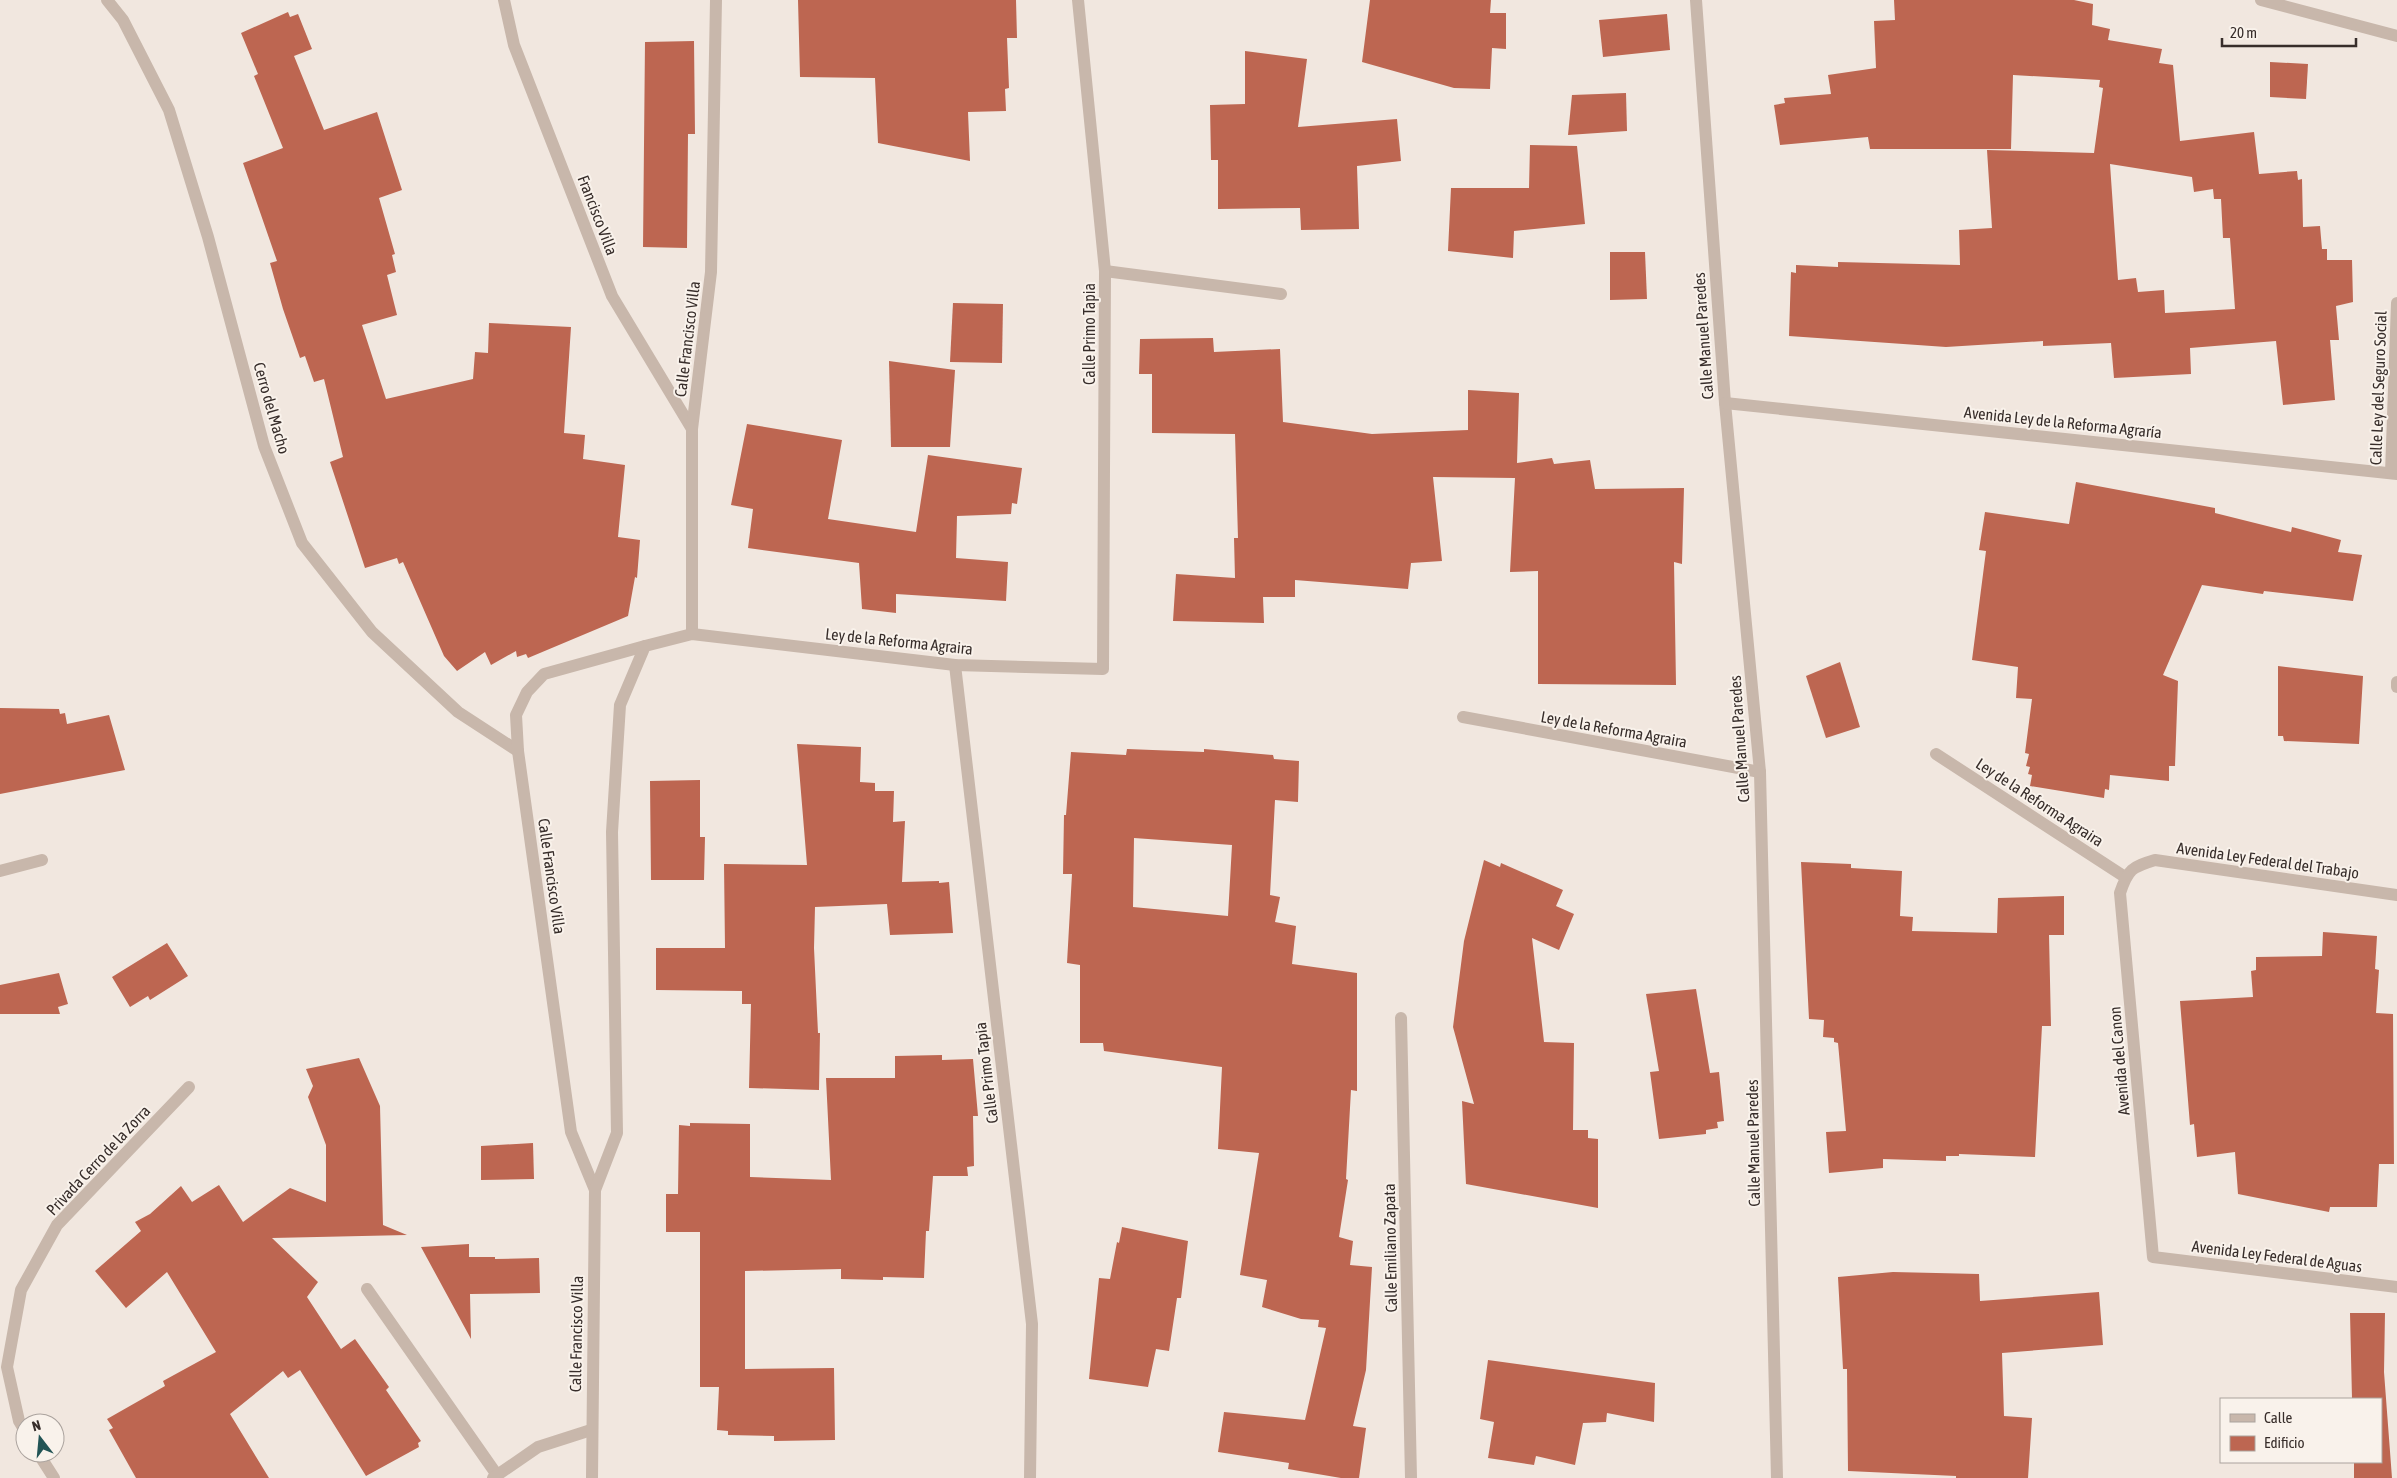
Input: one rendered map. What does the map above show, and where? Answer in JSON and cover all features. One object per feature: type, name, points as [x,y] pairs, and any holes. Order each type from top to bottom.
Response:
[{"type":"street","name":"Cerro del Macho","points":[[107,0],[123,20],[169,110],[208,237],[264,446],[302,542],[372,632],[458,712],[518,751]]},
{"type":"street","name":"Francisco Villa","points":[[504,0],[514,45],[612,296],[692,429]]},
{"type":"street","name":"Calle Francisco Villa","points":[[595,1190],[571,1132],[518,751],[516,715],[527,692],[544,674],[692,634],[692,429],[711,272],[716,0]]},
{"type":"street","name":"Calle Primo Tapia","points":[[1078,0],[1105,271],[1103,669]]},
{"type":"street","name":"Calle Manuel Paredes","points":[[1696,0],[1725,403],[1760,772],[1777,1478]]},
{"type":"street","points":[[2261,0],[2397,36]]},
{"type":"street","points":[[1105,271],[1281,294]]},
{"type":"street","name":"Calle Ley del Seguro Social","points":[[2394,474],[2397,303]]},
{"type":"street","name":"Avenida Ley de la Reforma Agraría","points":[[1725,403],[2394,474]]},
{"type":"street","name":"Ley de la Reforma Agraira","points":[[692,634],[955,665],[1103,669]]},
{"type":"street","name":"Calle Francisco Villa","points":[[592,1478],[595,1190],[617,1133],[612,832],[620,705],[645,646]]},
{"type":"street","name":"Calle Primo Tapia","points":[[955,665],[1032,1324],[1030,1478]]},
{"type":"street","points":[[2397,682],[2397,687]]},
{"type":"street","name":"Ley de la Reforma Agraira","points":[[1463,717],[1760,772]]},
{"type":"street","name":"Ley de la Reforma Agraira","points":[[1936,754],[2125,877]]},
{"type":"street","points":[[0,872],[42,860]]},
{"type":"street","name":"Avenida Ley Federal del Trabajo","points":[[2134,866],[2155,860],[2397,895]]},
{"type":"street","name":"Avenida del Canon","points":[[2134,866],[2125,877],[2120,892],[2153,1257]]},
{"type":"street","name":"Calle Emiliano Zapata","points":[[1401,1018],[1411,1478]]},
{"type":"street","name":"Privada Cerro de la Zorra","points":[[17,1413],[7,1367],[21,1290],[57,1226],[189,1087]]},
{"type":"street","name":"Avenida Ley Federal de Aguas","points":[[2153,1257],[2397,1287]]},
{"type":"street","points":[[367,1289],[495,1476],[538,1447],[591,1430]]},
{"type":"street","points":[[44,1463],[54,1478]]},
{"type":"building","points":[[798,0],[1016,0],[1017,38],[1007,38],[1009,88],[1005,89],[1006,111],[968,112],[970,161],[878,143],[875,78],[800,77]]},
{"type":"building","points":[[1370,0],[1491,0],[1490,13],[1506,13],[1506,49],[1492,48],[1490,89],[1454,88],[1362,62]]},
{"type":"building","points":[[1894,0],[2074,0],[2093,4],[2092,25],[2110,29],[2108,40],[2162,49],[2159,63],[2173,65],[2180,141],[2254,132],[2259,174],[2297,171],[2298,180],[2302,179],[2303,227],[2320,226],[2322,249],[2327,249],[2327,260],[2352,260],[2353,302],[2336,306],[2339,340],[2330,340],[2335,400],[2283,405],[2276,341],[2190,348],[2191,374],[2114,378],[2111,343],[2043,346],[2043,341],[1946,347],[1789,336],[1791,272],[1796,273],[1796,265],[1838,267],[1838,262],[1960,265],[1959,230],[1992,228],[1987,150],[2094,153],[2103,88],[2099,87],[2100,80],[2013,75],[2011,149],[1870,149],[1868,137],[1780,145],[1774,105],[1785,103],[1784,98],[1831,94],[1828,75],[1876,68],[1874,21],[1895,20]],"holes":[[[2110,164],[2192,177],[2194,192],[2213,189],[2214,199],[2221,199],[2223,238],[2230,238],[2235,309],[2165,313],[2164,290],[2138,292],[2136,278],[2118,280]]]},
{"type":"building","points":[[288,12],[290,17],[298,14],[312,49],[294,56],[324,130],[377,112],[402,190],[379,198],[395,254],[392,255],[396,272],[387,275],[397,315],[362,325],[386,399],[473,379],[475,352],[488,353],[489,323],[571,327],[564,433],[585,435],[583,459],[625,465],[618,537],[640,540],[637,578],[635,577],[628,616],[528,658],[526,654],[517,657],[516,651],[491,665],[485,652],[457,671],[444,656],[403,562],[399,564],[397,558],[365,568],[330,462],[343,457],[324,379],[314,382],[305,356],[300,358],[270,263],[277,261],[243,163],[283,148],[254,76],[258,74],[241,33]]},
{"type":"building","points":[[1667,14],[1670,50],[1603,57],[1599,20]]},
{"type":"building","points":[[694,41],[695,134],[688,134],[687,248],[643,247],[645,42]]},
{"type":"building","points":[[1245,51],[1307,59],[1298,127],[1397,119],[1401,161],[1357,166],[1359,229],[1301,230],[1300,208],[1218,209],[1218,160],[1211,160],[1210,105],[1245,104]]},
{"type":"building","points":[[2270,62],[2308,64],[2306,99],[2270,97]]},
{"type":"building","points":[[1626,93],[1627,131],[1568,135],[1572,95]]},
{"type":"building","points":[[1530,145],[1577,146],[1585,224],[1514,231],[1513,258],[1448,251],[1451,188],[1529,188]]},
{"type":"building","points":[[1610,252],[1645,252],[1647,299],[1610,300]]},
{"type":"building","points":[[953,303],[1003,304],[1002,363],[950,362]]},
{"type":"building","points":[[1213,338],[1214,352],[1280,349],[1283,422],[1372,434],[1468,430],[1468,390],[1519,393],[1517,463],[1552,458],[1554,464],[1590,460],[1595,489],[1684,488],[1682,564],[1674,562],[1676,685],[1538,684],[1538,571],[1510,572],[1515,478],[1433,477],[1442,561],[1411,563],[1408,589],[1295,580],[1295,597],[1263,597],[1264,623],[1173,621],[1176,574],[1235,578],[1234,538],[1238,538],[1235,434],[1152,433],[1152,374],[1139,374],[1140,339]]},
{"type":"building","points":[[889,361],[955,370],[950,447],[891,447]]},
{"type":"building","points":[[747,424],[842,440],[828,519],[916,532],[928,455],[1022,468],[1017,504],[1012,503],[1011,514],[957,516],[956,558],[1008,562],[1006,601],[896,594],[896,613],[862,609],[859,563],[748,548],[753,509],[731,505]]},
{"type":"building","points":[[2076,482],[2215,508],[2215,513],[2291,532],[2292,527],[2341,540],[2338,552],[2362,555],[2353,601],[2264,591],[2263,594],[2202,585],[2163,675],[2178,681],[2175,766],[2169,766],[2169,781],[2110,775],[2109,790],[2105,789],[2104,798],[2030,786],[2032,775],[2028,774],[2030,767],[2026,766],[2029,754],[2025,753],[2032,699],[2016,698],[2018,667],[1972,660],[1986,551],[1979,550],[1985,512],[2069,524]]},
{"type":"building","points":[[1840,662],[1860,727],[1826,738],[1806,676]]},
{"type":"building","points":[[2278,666],[2363,676],[2359,744],[2284,741],[2283,736],[2278,736]]},
{"type":"building","points":[[0,708],[59,709],[60,714],[65,713],[67,724],[109,715],[125,770],[0,794]]},
{"type":"building","points":[[797,744],[861,747],[860,782],[875,783],[875,791],[894,791],[893,822],[905,821],[902,882],[949,882],[953,933],[890,935],[887,904],[815,907],[814,948],[818,1033],[820,1033],[819,1090],[749,1088],[751,1004],[742,1004],[742,991],[656,990],[656,948],[725,948],[724,864],[807,865]]},
{"type":"building","points":[[1127,749],[1204,752],[1204,749],[1273,755],[1274,759],[1299,761],[1298,802],[1275,800],[1270,895],[1280,897],[1275,922],[1296,926],[1292,964],[1357,973],[1357,1091],[1351,1090],[1346,1179],[1348,1180],[1339,1237],[1353,1241],[1350,1265],[1372,1267],[1366,1370],[1353,1426],[1366,1428],[1359,1478],[1341,1478],[1288,1469],[1289,1463],[1218,1452],[1224,1412],[1305,1420],[1326,1328],[1318,1327],[1319,1320],[1301,1319],[1262,1307],[1267,1280],[1240,1275],[1259,1153],[1218,1149],[1222,1067],[1104,1051],[1103,1043],[1080,1043],[1080,965],[1067,963],[1072,874],[1063,874],[1064,815],[1066,815],[1071,752],[1126,755]],"holes":[[[1134,838],[1232,845],[1228,916],[1133,907]]]},
{"type":"building","points":[[700,780],[700,837],[705,837],[704,880],[651,880],[650,781]]},
{"type":"building","points":[[1484,860],[1500,867],[1501,863],[1563,890],[1556,906],[1574,914],[1559,950],[1532,938],[1544,1042],[1574,1043],[1573,1130],[1588,1130],[1588,1138],[1598,1139],[1598,1208],[1466,1184],[1462,1101],[1474,1104],[1453,1027],[1464,941]]},
{"type":"building","points":[[1801,862],[1851,864],[1851,868],[1902,871],[1900,916],[1913,917],[1912,931],[1997,933],[1998,898],[2064,896],[2064,935],[2049,935],[2051,1026],[2042,1026],[2035,1157],[1959,1154],[1959,1156],[1946,1156],[1946,1161],[1883,1159],[1883,1168],[1829,1173],[1826,1132],[1846,1131],[1838,1043],[1834,1042],[1834,1038],[1823,1037],[1824,1020],[1809,1019]]},
{"type":"building","points":[[2323,932],[2377,936],[2375,969],[2379,970],[2376,1013],[2393,1014],[2394,1164],[2379,1164],[2377,1207],[2330,1207],[2329,1212],[2238,1194],[2235,1152],[2197,1157],[2194,1124],[2190,1125],[2180,1001],[2253,997],[2251,971],[2256,970],[2256,957],[2322,956]]},
{"type":"building","points":[[167,943],[188,976],[150,1000],[148,996],[130,1007],[112,977]]},
{"type":"building","points":[[59,973],[68,1004],[58,1007],[60,1014],[0,1014],[0,985]]},
{"type":"building","points":[[1696,989],[1710,1073],[1719,1072],[1724,1121],[1717,1122],[1718,1128],[1706,1130],[1706,1134],[1659,1139],[1650,1072],[1659,1071],[1646,994]]},
{"type":"building","points":[[942,1055],[942,1060],[973,1059],[978,1116],[973,1116],[974,1166],[967,1167],[968,1176],[933,1176],[929,1231],[926,1231],[924,1278],[883,1277],[883,1280],[841,1279],[841,1269],[745,1271],[745,1369],[834,1368],[835,1440],[774,1441],[774,1436],[728,1435],[728,1431],[717,1430],[719,1387],[700,1387],[700,1232],[666,1232],[666,1194],[678,1194],[679,1125],[690,1126],[690,1123],[750,1124],[750,1177],[831,1180],[826,1078],[895,1078],[895,1056]]},
{"type":"building","points":[[359,1058],[380,1106],[383,1225],[407,1235],[272,1238],[318,1282],[307,1297],[341,1349],[355,1339],[389,1387],[386,1390],[421,1441],[418,1443],[419,1447],[366,1476],[300,1370],[288,1378],[283,1371],[230,1414],[269,1478],[136,1478],[109,1430],[113,1428],[107,1419],[165,1386],[163,1381],[216,1352],[167,1272],[126,1308],[95,1271],[141,1231],[135,1222],[150,1214],[181,1186],[192,1202],[219,1185],[243,1222],[290,1188],[326,1202],[326,1145],[308,1097],[313,1086],[306,1069]]},
{"type":"building","points":[[533,1143],[534,1179],[481,1180],[481,1146]]},
{"type":"building","points":[[1122,1227],[1188,1241],[1181,1298],[1177,1298],[1169,1351],[1156,1349],[1148,1387],[1089,1379],[1099,1278],[1110,1279]]},
{"type":"building","points":[[469,1244],[469,1257],[495,1257],[495,1259],[539,1258],[540,1293],[470,1294],[471,1339],[421,1247]]},
{"type":"building","points":[[1893,1272],[1979,1274],[1980,1301],[2099,1292],[2103,1345],[2002,1353],[2004,1416],[2032,1418],[2028,1478],[1956,1478],[1956,1476],[1848,1471],[1847,1369],[1843,1369],[1838,1277]]},
{"type":"building","points":[[2350,1313],[2385,1313],[2384,1372],[2392,1478],[2354,1478],[2354,1463],[2382,1463],[2382,1398],[2352,1398]]},
{"type":"building","points":[[1488,1360],[1655,1383],[1654,1422],[1607,1413],[1606,1422],[1583,1423],[1575,1465],[1536,1456],[1534,1465],[1488,1458],[1494,1422],[1480,1419]]}]
